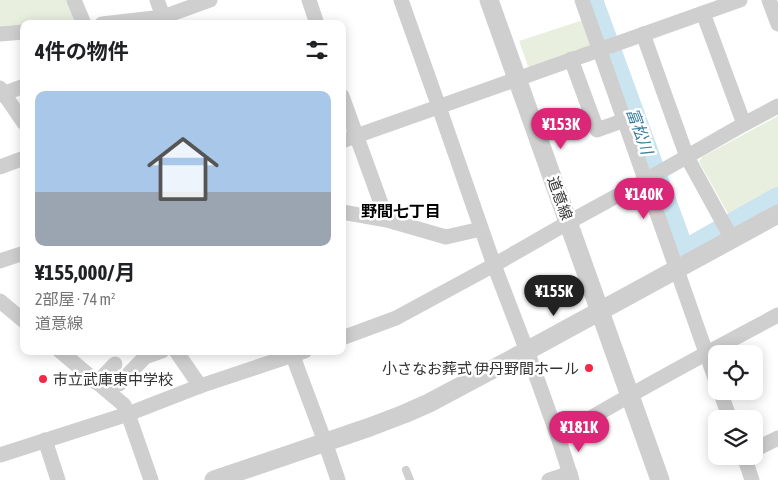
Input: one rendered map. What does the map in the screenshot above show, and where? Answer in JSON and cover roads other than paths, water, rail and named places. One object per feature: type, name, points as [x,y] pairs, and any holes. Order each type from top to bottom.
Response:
[{"type":"street","points":[[74,0],[82,20]]},
{"type":"street","points":[[157,0],[164,20],[210,0]]},
{"type":"street","points":[[309,0],[316,20]]},
{"type":"street","points":[[401,0],[494,266],[527,351],[571,476],[549,480]]},
{"type":"street","name":"道意線","points":[[489,0],[660,480]]},
{"type":"street","points":[[582,0],[605,47],[625,120],[652,177],[678,269],[708,359]]},
{"type":"street","points":[[350,138],[740,0]]},
{"type":"street","points":[[769,0],[778,24]]},
{"type":"street","points":[[703,13],[744,124]]},
{"type":"street","points":[[0,34],[20,32]]},
{"type":"street","points":[[643,34],[687,157],[727,231]]},
{"type":"street","points":[[571,59],[597,130],[625,120]]},
{"type":"street","points":[[20,87],[1,92],[20,118]]},
{"type":"street","points":[[346,337],[396,318],[494,266],[569,222],[778,106]]},
{"type":"street","points":[[346,117],[350,138],[387,220]]},
{"type":"street","points":[[0,167],[20,160]]},
{"type":"street","points":[[346,213],[387,220],[446,237],[481,229]]},
{"type":"street","points":[[214,480],[383,422],[417,408],[678,269],[727,231],[778,214]]},
{"type":"street","points":[[0,261],[20,254]]},
{"type":"street","points":[[0,301],[20,318]]},
{"type":"street","points":[[558,436],[778,315]]},
{"type":"street","points":[[67,355],[124,406],[151,480]]},
{"type":"street","points":[[119,384],[145,358],[152,355]]},
{"type":"street","points":[[179,355],[200,386]]},
{"type":"street","points":[[0,455],[128,414],[200,386],[290,355]]},
{"type":"street","points":[[297,355],[338,480]]},
{"type":"street","points":[[98,383],[115,364]]},
{"type":"street","points":[[763,446],[778,438]]},
{"type":"street","points":[[45,440],[58,480]]},
{"type":"street","points":[[747,465],[752,480]]},
{"type":"lane","points":[[406,470],[410,480]]},
{"type":"waterway","name":"富松川","points":[[592,0],[681,244],[689,248],[778,198]]},
{"type":"place","name":"小さなお葬式 伊丹野間ホール","points":[[589,368]]},
{"type":"place","name":"市立武庫東中学校","points":[[43,379]]},
{"type":"district","name":"野間七丁目","points":[[401,211]]}]
